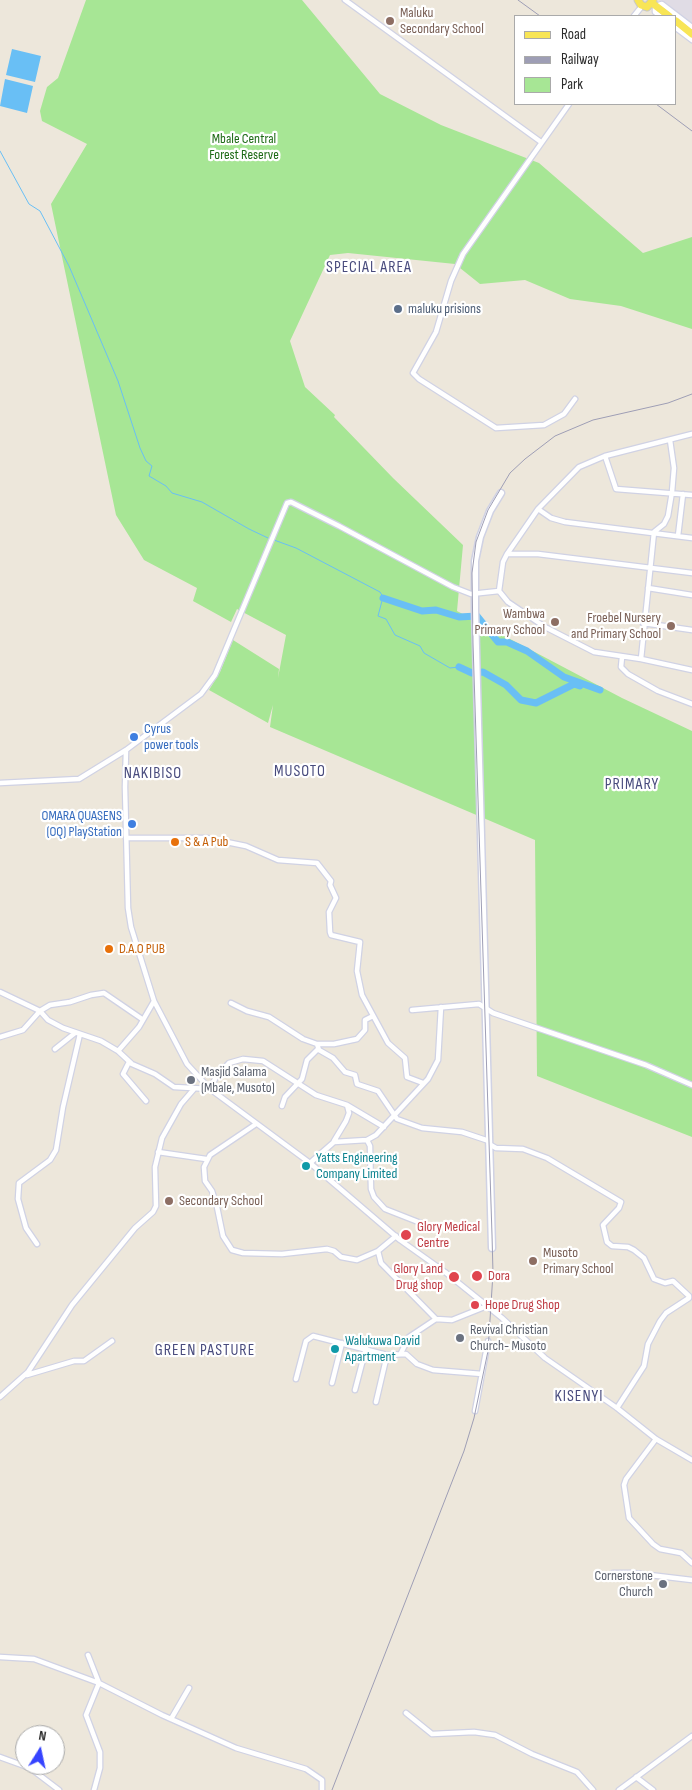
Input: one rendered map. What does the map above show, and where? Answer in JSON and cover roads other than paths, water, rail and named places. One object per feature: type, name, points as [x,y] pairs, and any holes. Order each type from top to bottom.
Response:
[{"type":"main road","points":[[640,3],[648,6],[654,3],[668,15]]},
{"type":"main road","points":[[677,22],[692,34]]},
{"type":"main road","points":[[492,1248],[474,610],[475,561],[480,538],[490,511],[501,493]]},
{"type":"street","points":[[345,0],[541,142]]},
{"type":"street","points":[[634,15],[640,3]]},
{"type":"street","points":[[659,15],[655,12],[654,3],[662,4],[676,15]]},
{"type":"street","points":[[677,16],[692,27]]},
{"type":"street","points":[[677,29],[692,40]]},
{"type":"street","points":[[568,105],[463,254],[451,281],[436,332],[414,373],[419,380],[496,428],[544,426],[564,414],[575,399]]},
{"type":"street","points":[[692,434],[605,456],[579,467],[538,509],[507,554],[499,591],[508,602],[558,635],[594,652],[641,659],[692,670]]},
{"type":"street","points":[[641,659],[643,623],[654,532],[664,524],[668,516],[672,492],[674,468],[670,440]]},
{"type":"street","points":[[605,456],[616,489],[692,495]]},
{"type":"street","points":[[678,536],[683,494]]},
{"type":"street","points":[[0,783],[79,779],[126,750],[201,694],[209,685],[287,503],[291,502],[339,526],[453,588],[475,594],[499,591]]},
{"type":"street","points":[[538,509],[558,520],[692,538]]},
{"type":"street","points":[[507,554],[538,554],[692,573]]},
{"type":"street","points":[[648,588],[692,594]]},
{"type":"street","points":[[643,623],[692,630]]},
{"type":"street","points":[[622,657],[621,668],[628,674],[658,691],[692,704]]},
{"type":"street","points":[[126,750],[126,838],[128,908],[131,927],[154,1001],[187,1064],[210,1089],[310,1163],[353,1202],[487,1306],[545,1358],[617,1408],[656,1439],[692,1460]]},
{"type":"street","points":[[126,838],[207,838],[246,846],[278,860],[317,863],[331,881],[336,898],[330,912],[331,935],[360,942],[357,979],[362,995],[388,1043],[405,1058],[405,1073],[407,1077],[423,1084]]},
{"type":"street","points":[[0,992],[40,1011],[54,1024],[101,1041],[118,1051],[129,1062],[155,1074],[174,1087],[210,1089]]},
{"type":"street","points":[[0,1037],[23,1030],[40,1011],[50,1005],[104,993],[142,1019]]},
{"type":"street","points":[[118,1051],[139,1027],[154,1001]]},
{"type":"street","points":[[231,1003],[247,1011],[269,1017],[303,1039],[318,1046],[333,1058],[345,1072],[354,1075],[357,1084],[378,1091],[394,1117],[414,1126],[462,1132],[489,1143],[496,1148],[523,1149],[541,1155],[579,1175],[621,1202],[619,1208],[603,1225],[603,1233],[607,1242],[612,1246],[628,1247],[634,1250],[644,1258],[654,1279],[665,1282],[674,1281],[689,1298],[666,1313],[660,1321],[648,1344],[644,1366],[617,1408]]},
{"type":"street","points":[[412,1010],[479,1004],[484,1009],[646,1065],[692,1085]]},
{"type":"street","points":[[334,1142],[367,1140],[394,1117],[433,1073],[438,1060],[441,1007]]},
{"type":"street","points":[[282,1106],[285,1097],[298,1084],[307,1060],[318,1046],[357,1039],[365,1030],[365,1020],[373,1016]]},
{"type":"street","points":[[55,1049],[78,1033]]},
{"type":"street","points":[[38,1244],[26,1228],[18,1199],[18,1183],[50,1160],[56,1150],[62,1107],[78,1033]]},
{"type":"street","points":[[210,1089],[216,1077],[227,1065],[243,1059],[263,1061],[316,1095],[347,1105],[384,1127]]},
{"type":"street","points":[[129,1062],[123,1074],[146,1101]]},
{"type":"street","points":[[0,1397],[23,1376],[72,1305],[135,1228],[153,1212],[156,1206],[154,1174],[158,1152],[174,1116],[194,1089]]},
{"type":"street","points":[[310,1163],[334,1142],[349,1113],[347,1105]]},
{"type":"street","points":[[256,1124],[225,1143],[206,1159],[203,1172],[213,1194],[223,1236],[232,1250],[243,1253],[282,1254],[327,1249],[334,1251],[341,1257],[352,1260],[362,1258],[378,1250],[396,1236]]},
{"type":"street","points":[[367,1140],[370,1146],[371,1189],[374,1197],[385,1209],[436,1229]]},
{"type":"street","points":[[158,1152],[206,1159]]},
{"type":"street","points":[[378,1250],[381,1263],[436,1319]]},
{"type":"street","points":[[401,1353],[409,1337],[436,1319],[452,1320],[487,1306]]},
{"type":"street","points":[[296,1379],[308,1338],[313,1336],[387,1354],[401,1353],[417,1364],[433,1370],[482,1374]]},
{"type":"street","points":[[23,1376],[74,1361],[84,1361],[112,1341]]},
{"type":"street","points":[[475,1411],[488,1341]]},
{"type":"street","points":[[332,1382],[342,1343]]},
{"type":"street","points":[[355,1390],[366,1348]]},
{"type":"street","points":[[376,1402],[387,1354]]},
{"type":"street","points":[[656,1439],[626,1479],[624,1485],[629,1518],[653,1544],[660,1549],[681,1553],[692,1564]]},
{"type":"street","points":[[613,1573],[633,1573],[692,1580]]},
{"type":"street","points":[[88,1655],[99,1683],[86,1714],[100,1749],[100,1768],[94,1790]]},
{"type":"street","points":[[0,1657],[34,1658],[99,1683],[171,1719],[236,1748],[306,1769],[320,1778],[323,1784],[322,1790]]},
{"type":"street","points":[[171,1719],[189,1688]]},
{"type":"street","points":[[406,1713],[432,1734],[481,1732],[495,1735],[532,1754],[577,1772],[593,1790]]},
{"type":"street","points":[[619,1790],[692,1736]]},
{"type":"street","points":[[0,1757],[30,1768],[59,1790]]},
{"type":"street","points":[[636,1777],[652,1790]]},
{"type":"water","points":[[12,49],[41,56],[35,82],[6,75]]},
{"type":"water","points":[[5,79],[33,86],[27,113],[0,106]]},
{"type":"waterway","points":[[0,151],[29,204],[40,211],[69,266],[118,381],[140,448],[146,461],[152,466],[149,476],[166,486],[172,493],[202,502],[268,538]]},
{"type":"waterway","points":[[274,540],[296,548],[380,592],[383,597],[378,616],[386,619],[395,635],[420,646],[424,653],[450,668],[459,667]]},
{"type":"waterway","points":[[383,598],[422,611],[436,610],[459,617],[477,616],[498,642],[507,642],[527,651],[564,677],[600,690]]},
{"type":"waterway","points":[[459,667],[472,673],[483,672],[506,685],[521,700],[536,703],[574,684],[580,686]]},
{"type":"railway","points":[[518,0],[539,15]]},
{"type":"railway","points":[[657,105],[692,131]]},
{"type":"railway","points":[[332,1790],[464,1451],[474,1418],[488,1351],[493,1273],[473,643],[472,573],[476,542],[488,510],[510,473],[555,436],[593,420],[668,403],[692,394]]},
{"type":"place","name":"Maluku Secondary School","points":[[390,21]]},
{"type":"place","name":"maluku prisions","points":[[398,309]]},
{"type":"place","name":"Wambwa Primary School","points":[[555,622]]},
{"type":"place","name":"Froebel Nursery and Primary School","points":[[671,626]]},
{"type":"place","name":"Cyrus power tools","points":[[134,737]]},
{"type":"place","name":"OMARA QUASENS (OQ) PlayStation","points":[[132,824]]},
{"type":"place","name":"S & A Pub","points":[[175,842]]},
{"type":"place","name":"D.A.O PUB","points":[[109,949]]},
{"type":"place","name":"Masjid Salama (Mbale, Musoto)","points":[[191,1080]]},
{"type":"place","name":"Yatts Engineering Company Limited","points":[[306,1166]]},
{"type":"place","name":"Secondary School","points":[[169,1201]]},
{"type":"place","name":"Glory Medical Centre","points":[[406,1235]]},
{"type":"place","name":"Musoto Primary School","points":[[533,1261]]},
{"type":"place","name":"Dora","points":[[477,1276]]},
{"type":"place","name":"Glory Land Drug shop","points":[[454,1277]]},
{"type":"place","name":"Hope Drug Shop","points":[[475,1305]]},
{"type":"place","name":"Revival Christian Church- Musoto","points":[[460,1338]]},
{"type":"place","name":"Walukuwa David Apartment","points":[[335,1349]]},
{"type":"place","name":"Cornerstone Church","points":[[663,1584]]},
{"type":"district","name":"SPECIAL AREA","points":[[369,268]]},
{"type":"district","name":"MUSOTO","points":[[300,772]]},
{"type":"district","name":"NAKIBISO","points":[[153,774]]},
{"type":"district","name":"PRIMARY","points":[[632,785]]},
{"type":"district","name":"GREEN PASTURE","points":[[205,1351]]},
{"type":"district","name":"KISENYI","points":[[579,1397]]},
{"type":"park label","name":"Mbale Central Forest Reserve","points":[[244,148]]}]
